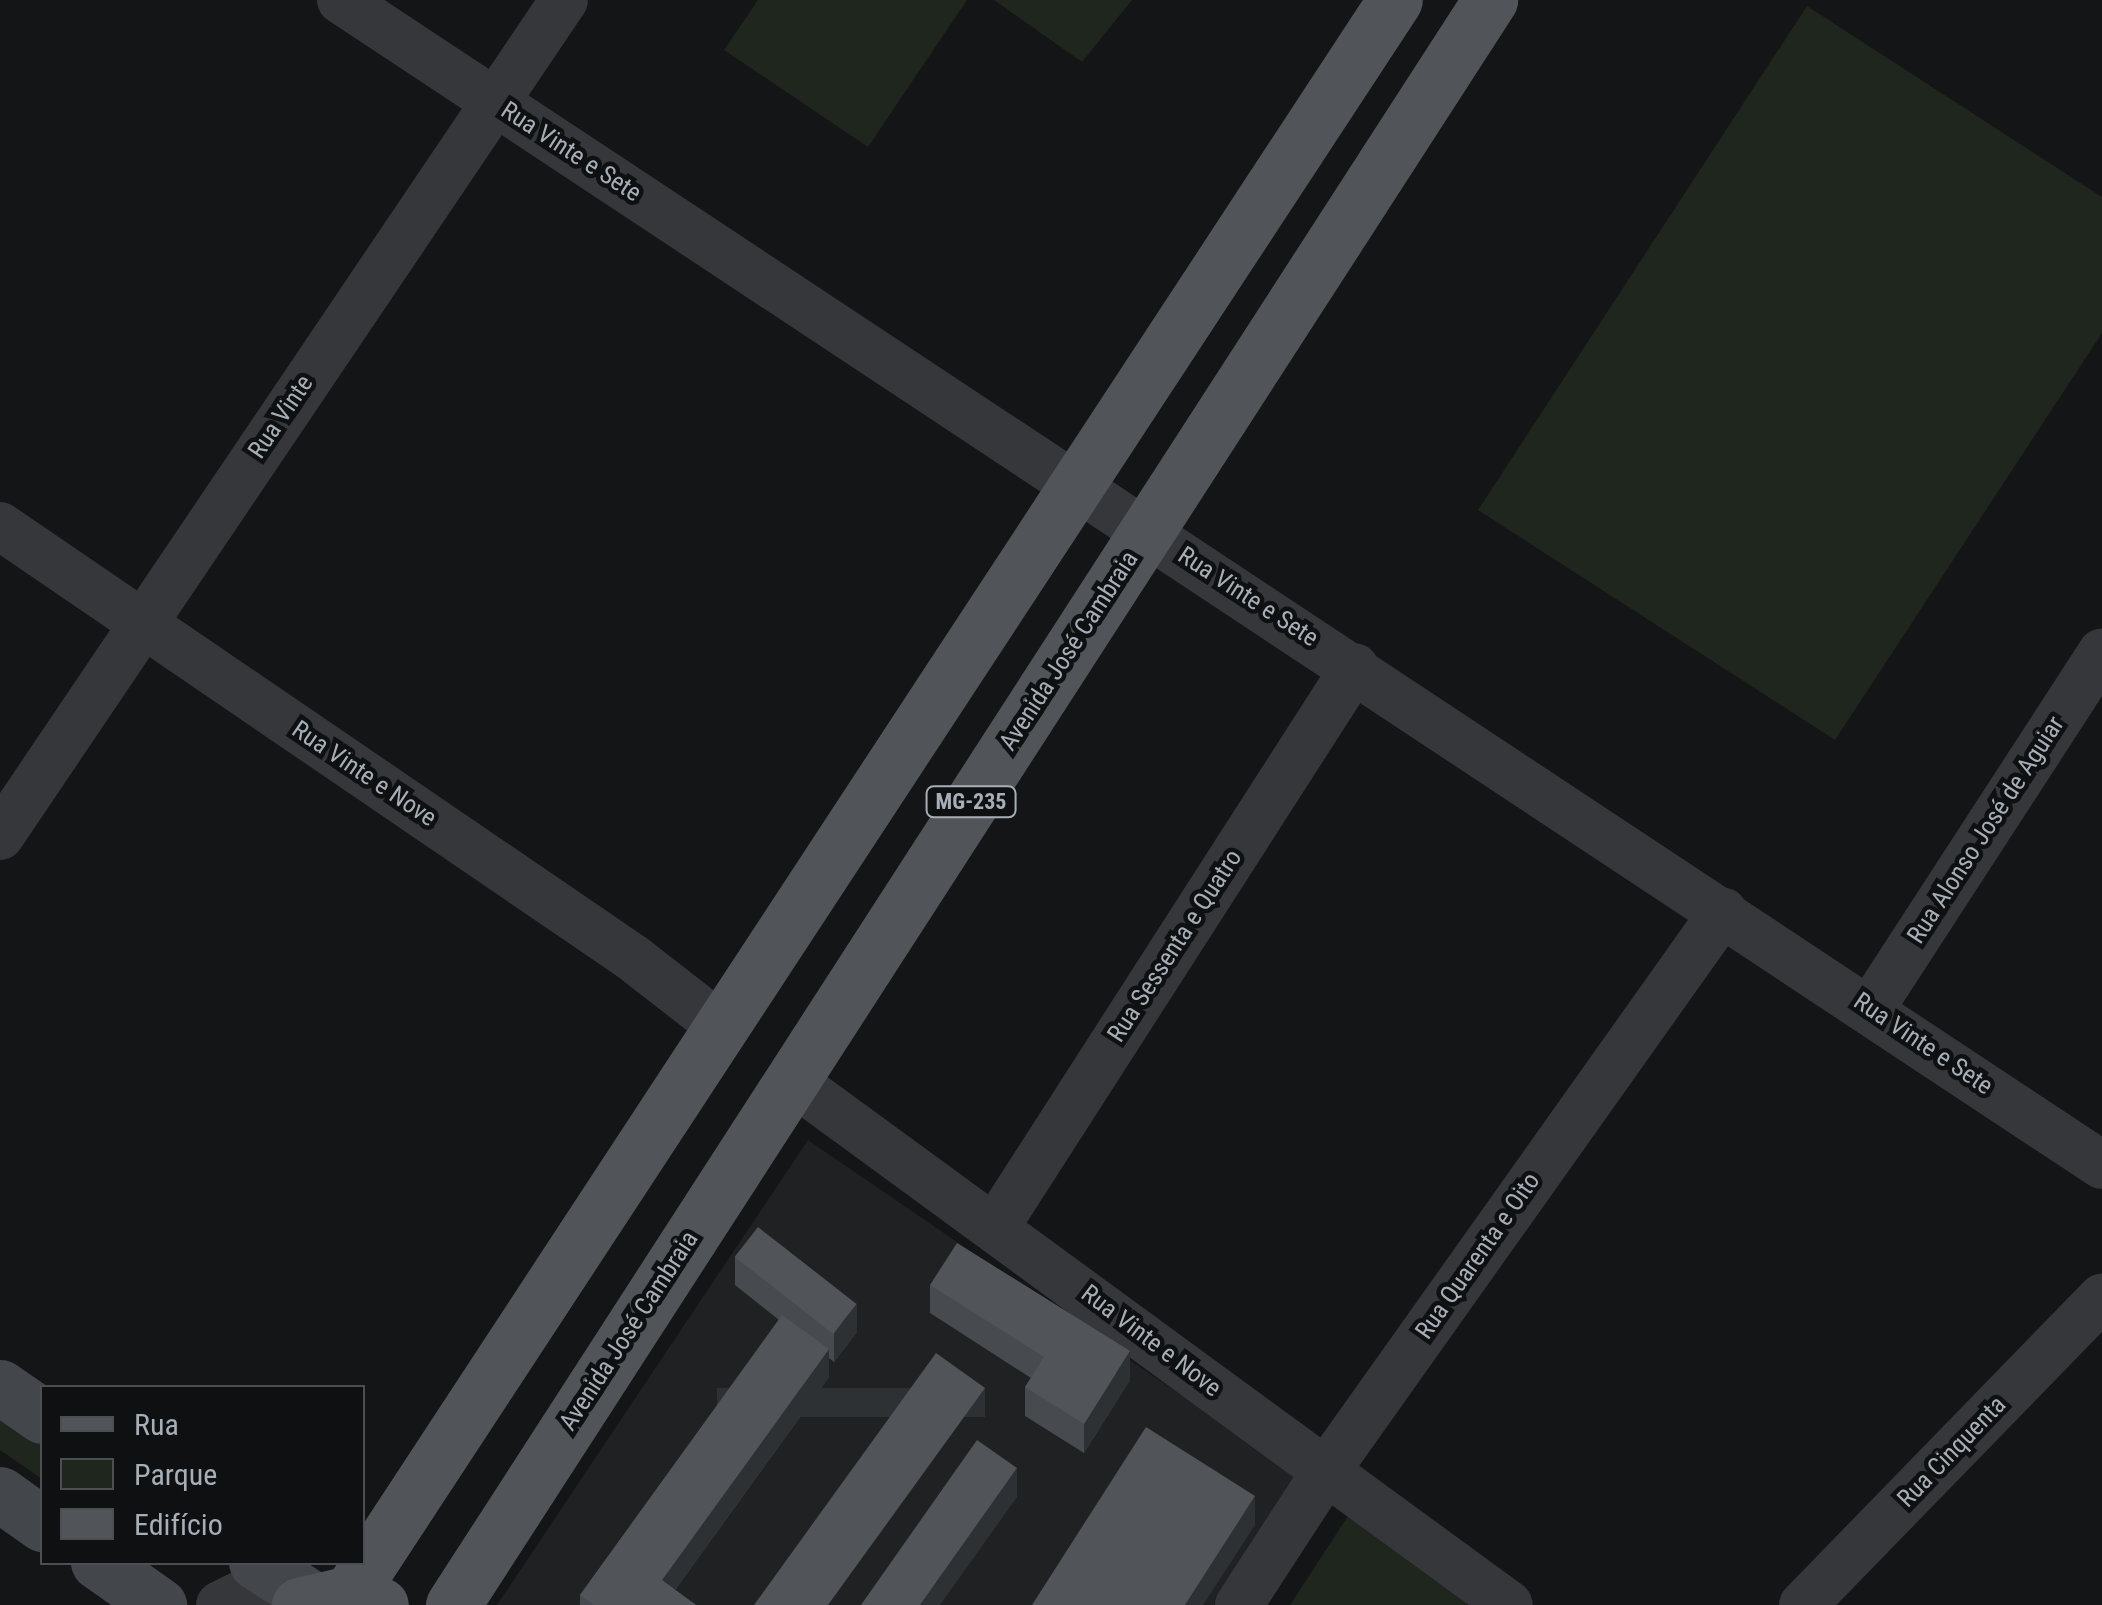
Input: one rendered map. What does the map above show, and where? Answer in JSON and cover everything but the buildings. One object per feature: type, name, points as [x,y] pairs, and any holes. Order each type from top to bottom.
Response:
[{"type":"main road","name":"MG-235","points":[[365,1518],[723,1028],[1395,0]]},
{"type":"main road","name":"Avenida José Cambraia","points":[[453,1605],[1490,0]]},
{"type":"main road","name":"MG-235","points":[[312,1590],[330,1565]]},
{"type":"street","name":"Rua Vinte e Sete","points":[[341,0],[1871,1008],[2102,1166]]},
{"type":"street","name":"Rua Vinte","points":[[0,836],[564,0]]},
{"type":"street","name":"Rua Vinte e Nove","points":[[0,526],[633,958],[723,1028]]},
{"type":"street","name":"Rua Alonso José de Aguiar","points":[[1871,1008],[2102,652]]},
{"type":"street","name":"Rua Sessenta e Quatro","points":[[996,1226],[1355,667]]},
{"type":"street","name":"Rua Quarenta e Oito","points":[[1239,1605],[1326,1471],[1723,912]]},
{"type":"street","name":"Rua Vinte e Nove","points":[[790,1080],[996,1226],[1508,1605]]},
{"type":"street","name":"Rua Cinquenta","points":[[1803,1605],[2102,1298]]},
{"type":"street","points":[[0,1387],[40,1415]]},
{"type":"street","points":[[0,1494],[40,1523]]},
{"type":"street","points":[[102,1565],[159,1605]]},
{"type":"street","points":[[220,1605],[312,1590]]},
{"type":"shaded area","points":[[808,1140],[1298,1475],[1214,1605],[497,1605]]},
{"type":"green space","points":[[758,0],[967,0],[868,147],[724,50]]},
{"type":"green space","points":[[994,0],[1132,0],[1082,62]]},
{"type":"green space","points":[[1807,6],[2102,197],[2102,333],[1835,740],[1478,510]]},
{"type":"green space","points":[[0,1406],[40,1434],[40,1478],[0,1450]]},
{"type":"green space","points":[[1348,1516],[1468,1605],[1290,1605]]}]
